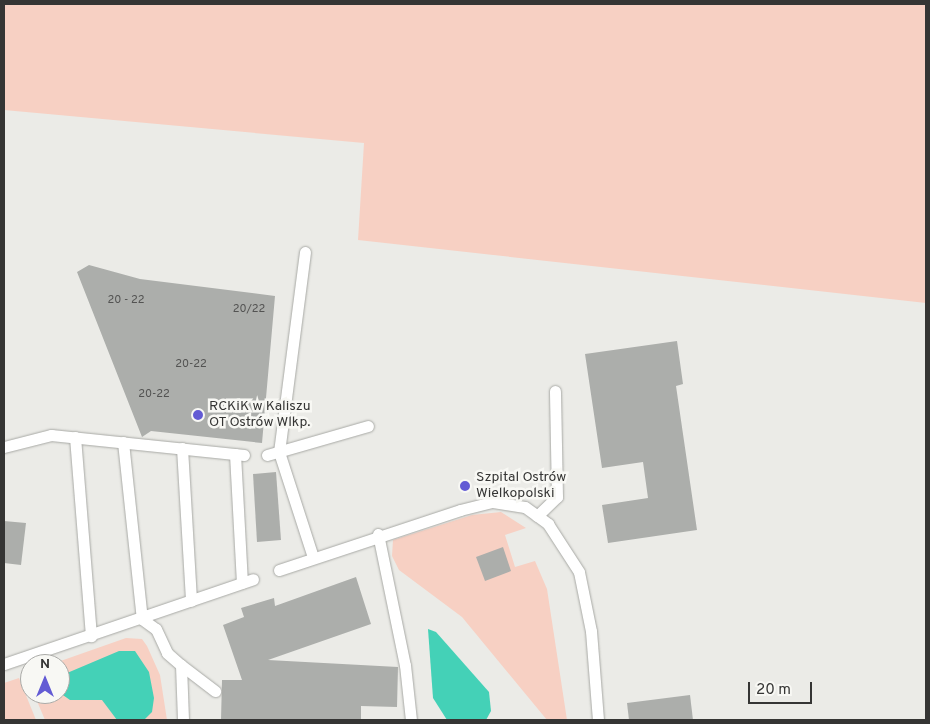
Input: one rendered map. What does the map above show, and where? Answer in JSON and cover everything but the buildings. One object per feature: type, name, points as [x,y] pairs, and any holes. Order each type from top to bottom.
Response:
[{"type":"lane","points":[[305,252],[279,452],[313,557]]},
{"type":"lane","points":[[537,516],[557,497],[555,391]]},
{"type":"lane","points":[[267,455],[368,426]]},
{"type":"lane","points":[[4,447],[51,435],[239,454],[247,581],[142,619],[4,664]]},
{"type":"lane","points":[[75,437],[91,636]]},
{"type":"lane","points":[[123,442],[142,619],[156,629],[167,652],[215,691]]},
{"type":"lane","points":[[182,448],[191,601]]},
{"type":"lane","points":[[279,570],[378,534],[493,502],[525,507],[537,516],[566,546],[579,572],[591,631],[598,720]]},
{"type":"lane","points":[[378,534],[405,665],[411,720]]},
{"type":"lane","points":[[181,665],[182,720]]},
{"type":"shaded area","points":[[4,4],[926,4],[926,303],[358,240],[364,143],[4,110]]},
{"type":"shaded area","points":[[501,512],[526,528],[505,535],[515,567],[535,561],[547,589],[567,720],[547,720],[462,617],[399,570],[392,556],[393,540],[472,515]]},
{"type":"shaded area","points":[[428,629],[436,632],[489,692],[491,711],[486,720],[447,720],[433,698]]},
{"type":"shaded area","points":[[126,638],[142,639],[160,675],[167,720],[45,720],[38,704],[70,704],[70,658]]},
{"type":"shaded area","points":[[119,651],[135,651],[149,672],[154,698],[152,712],[144,720],[117,720],[102,700],[70,700],[70,672]]},
{"type":"shaded area","points":[[19,678],[20,704],[30,704],[36,720],[4,720],[4,683]]},
{"type":"place","name":"RCKiK w Kaliszu OT Ostrów Wlkp.","points":[[198,415]]},
{"type":"place","name":"Szpital Ostrów Wielkopolski","points":[[465,486]]}]
